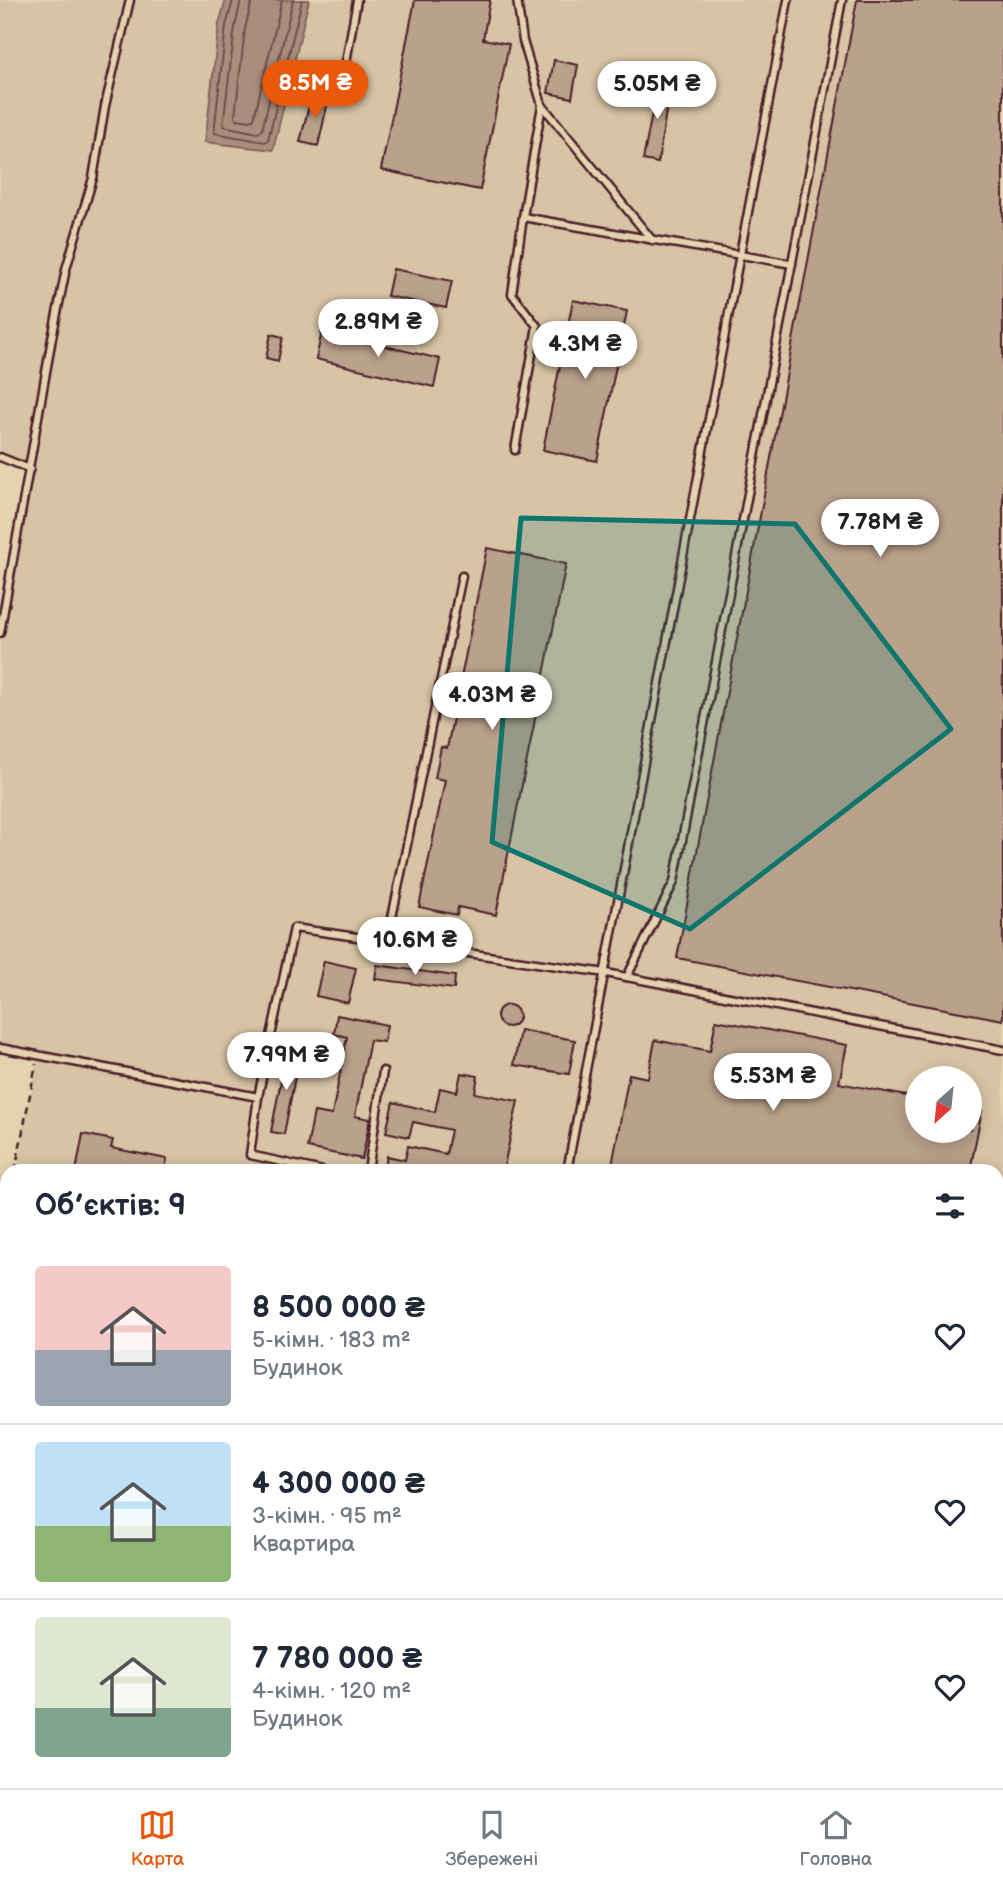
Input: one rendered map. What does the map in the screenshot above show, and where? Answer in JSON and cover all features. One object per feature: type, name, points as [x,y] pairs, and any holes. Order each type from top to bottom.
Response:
[{"type":"lane","points":[[0,633],[61,292],[93,178],[105,106],[130,0]]},
{"type":"lane","points":[[346,62],[357,0]]},
{"type":"lane","points":[[517,0],[523,41],[542,105],[652,240]]},
{"type":"lane","points":[[568,1164],[788,0]]},
{"type":"lane","points":[[627,978],[674,882],[842,0]]},
{"type":"lane","points":[[515,450],[537,326],[513,294],[542,105]]},
{"type":"lane","points":[[523,217],[792,264]]},
{"type":"lane","points":[[0,457],[30,469]]},
{"type":"lane","points":[[387,942],[462,576]]},
{"type":"lane","points":[[291,1164],[250,1155],[258,1097],[294,928],[606,973],[1003,1050]]},
{"type":"lane","points":[[0,1048],[258,1097]]},
{"type":"lane","points":[[369,1164],[383,1071]]},
{"type":"path","points":[[16,1164],[38,1055]]},
{"type":"highlighted area","points":[[521,518],[795,524],[951,729],[690,929],[492,842]]},
{"type":"shaded area","points":[[0,0],[1003,0],[1003,1164],[16,1164],[38,1056],[0,1048],[0,633],[30,469],[0,457]]},
{"type":"water","points":[[226,0],[309,0],[273,150],[205,142],[219,24]]},
{"type":"building","points":[[415,0],[490,0],[483,39],[509,44],[480,190],[381,170]]},
{"type":"building","points":[[857,0],[1003,0],[1003,1020],[677,958]]},
{"type":"building","points":[[554,60],[578,65],[572,98],[548,93]]},
{"type":"building","points":[[659,77],[671,79],[658,163],[643,160]]},
{"type":"building","points":[[312,93],[329,97],[318,146],[300,142]]},
{"type":"building","points":[[393,269],[452,281],[446,308],[387,296]]},
{"type":"building","points":[[573,300],[627,311],[597,461],[543,450]]},
{"type":"building","points":[[322,331],[440,359],[434,387],[316,359]]},
{"type":"building","points":[[271,334],[283,337],[278,361],[266,358]]},
{"type":"building","points":[[487,548],[566,564],[496,915],[458,907],[457,915],[419,907],[445,780],[435,778],[441,747],[447,748]]},
{"type":"building","points":[[324,961],[356,968],[348,1003],[316,996]]},
{"type":"building","points":[[377,965],[455,976],[454,989],[375,979]]},
{"type":"building","points":[[508,1005],[516,1008],[519,1016],[516,1024],[508,1027],[500,1024],[497,1016],[500,1008]]},
{"type":"building","points":[[337,1015],[387,1025],[384,1042],[370,1040],[355,1116],[370,1119],[362,1159],[307,1148],[314,1112],[332,1115],[347,1037],[334,1034]]},
{"type":"building","points":[[716,1020],[847,1045],[839,1083],[905,1096],[905,1143],[976,1143],[971,1164],[612,1164],[629,1074],[648,1078],[655,1040],[710,1051]]},
{"type":"building","points":[[520,1030],[575,1040],[569,1074],[514,1065]]},
{"type":"building","points":[[287,1049],[300,1051],[284,1134],[271,1132]]},
{"type":"building","points":[[461,1073],[478,1076],[475,1093],[518,1101],[504,1164],[385,1164],[387,1156],[405,1160],[408,1146],[446,1154],[451,1130],[413,1122],[409,1137],[386,1132],[393,1102],[435,1112],[440,1088],[457,1092]]},
{"type":"building","points":[[83,1134],[113,1140],[111,1148],[167,1159],[166,1164],[77,1164]]}]
